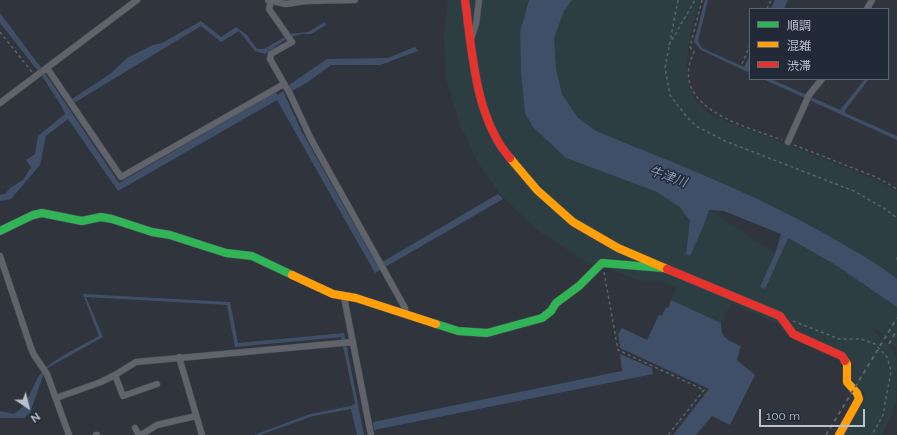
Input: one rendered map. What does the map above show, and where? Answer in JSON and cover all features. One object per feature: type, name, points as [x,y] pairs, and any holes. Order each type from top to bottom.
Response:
[{"type":"street","points":[[0,103],[137,0]]},
{"type":"street","points":[[351,0],[306,1],[286,4],[269,1],[269,9],[292,42],[271,54],[270,59],[311,139],[385,270],[405,308],[405,314]]},
{"type":"street","points":[[465,0],[475,75],[486,118],[493,134],[506,154],[537,190],[573,222],[618,248],[780,316],[793,334],[842,356],[848,364],[847,382],[857,393],[859,399],[839,435]]},
{"type":"street","points":[[471,40],[476,24],[479,0]]},
{"type":"street","points":[[46,69],[121,177],[284,84]]},
{"type":"street","points":[[788,142],[808,98],[821,80]]},
{"type":"street","points":[[0,231],[18,224],[33,215],[42,213],[82,221],[101,217],[112,219],[152,232],[170,235],[226,253],[252,256],[333,294],[356,298],[458,331],[487,333],[542,318],[551,311],[556,303],[579,286],[602,263],[663,268]]},
{"type":"street","points":[[0,256],[31,348],[47,374],[69,435]]},
{"type":"street","points":[[344,297],[347,342],[371,435]]},
{"type":"street","points":[[56,398],[101,382],[136,362],[347,342]]},
{"type":"street","points":[[179,357],[202,435]]},
{"type":"street","points":[[115,375],[123,396],[157,384]]},
{"type":"street","points":[[135,428],[140,435],[157,425],[196,416]]},
{"type":"path","points":[[678,0],[665,68],[670,96],[696,126],[725,141],[854,191],[885,209],[897,218]]},
{"type":"path","points":[[668,48],[694,0]]},
{"type":"path","points":[[702,0],[690,47],[694,52],[690,61],[688,75],[693,91],[702,104],[716,114],[745,127],[788,142],[876,177],[897,189]]},
{"type":"path","points":[[0,32],[37,75]]},
{"type":"path","points":[[742,64],[749,47]]},
{"type":"path","points":[[602,263],[618,350],[704,390],[668,435]]},
{"type":"path","points":[[780,316],[839,339],[861,339],[875,344],[887,357],[892,371],[883,415],[872,435]]},
{"type":"shaded area","points":[[448,0],[529,0],[520,32],[521,71],[655,191],[680,207],[690,221],[690,256],[709,210],[775,254],[760,287],[765,289],[787,238],[834,264],[897,307],[897,348],[874,327],[872,330],[890,346],[897,357],[896,404],[882,435],[843,435],[865,400],[864,393],[853,379],[853,365],[844,353],[731,303],[721,323],[671,300],[676,288],[662,281],[641,281],[607,268],[599,270],[537,230],[502,196],[476,160],[460,124],[445,75],[444,32]]},
{"type":"shaded area","points":[[572,0],[700,0],[687,54],[686,67],[692,93],[700,105],[714,116],[875,179],[897,191],[897,279],[884,269],[812,226],[721,182],[595,131],[578,118],[562,94],[556,69],[554,38],[564,11]]},
{"type":"water","name":"牛津川","points":[[529,0],[572,0],[564,11],[554,38],[556,69],[562,94],[578,118],[596,131],[752,196],[812,226],[863,256],[897,279],[897,307],[834,264],[788,238],[765,289],[760,287],[775,254],[781,234],[724,211],[709,210],[690,256],[686,254],[690,221],[680,207],[655,191],[566,158],[533,127],[525,113],[521,71],[520,32]]},
{"type":"water","points":[[705,0],[708,0],[698,41],[702,48],[744,67],[749,58],[749,73],[701,50],[694,42]]},
{"type":"water","points":[[775,0],[788,0],[784,8],[771,8]]},
{"type":"water","points":[[0,13],[45,73],[119,183],[276,92],[278,95],[283,91],[302,132],[377,265],[498,194],[503,199],[375,273],[277,100],[118,191],[68,119],[46,136],[40,165],[11,199],[0,201],[0,195],[5,194],[10,188],[23,180],[31,167],[26,160],[35,154],[38,136],[65,114],[42,76],[0,23]]},
{"type":"water","points":[[201,21],[221,37],[236,27],[247,35],[257,49],[264,49],[290,34],[308,32],[325,22],[326,25],[311,34],[301,34],[286,39],[265,54],[255,51],[239,31],[221,42],[201,26],[74,103],[72,99],[110,74],[127,58],[153,45],[162,43]]},
{"type":"water","points":[[415,47],[418,51],[380,65],[331,65],[308,82],[292,91],[289,85],[327,59],[388,58]]},
{"type":"water","points":[[765,80],[773,80],[840,110],[864,80],[868,80],[845,110],[845,113],[897,136],[897,140]]},
{"type":"water","points":[[83,294],[230,302],[238,343],[344,333],[364,435],[357,435],[351,409],[313,416],[260,435],[254,435],[310,414],[351,406],[355,403],[341,337],[235,347],[227,305],[86,297],[103,337],[49,367],[43,376],[30,413],[24,418],[0,418],[0,411],[14,414],[23,406],[41,373],[51,363],[99,336]]},
{"type":"water","points":[[671,300],[721,323],[724,336],[741,346],[737,360],[755,375],[730,425],[712,416],[696,435],[673,435],[709,389],[620,348],[618,334],[622,328],[647,340],[659,315],[662,316],[666,307],[668,308]]},
{"type":"water","points":[[620,354],[652,368],[653,374],[374,430],[373,422],[622,371]]},
{"type":"railway","points":[[826,435],[897,318]]},
{"type":"railway","points":[[889,344],[897,330]]},
{"type":"traffic: fast","points":[[0,231],[33,215],[42,213],[82,221],[101,217],[152,232],[170,235],[226,253],[252,256],[292,275]]},
{"type":"traffic: fast","points":[[436,324],[458,331],[487,333],[542,318],[551,311],[556,303],[579,286],[602,263],[663,268]]},
{"type":"traffic: slow","points":[[510,158],[537,190],[573,222],[618,248],[667,269]]},
{"type":"traffic: slow","points":[[292,275],[333,294],[356,298],[436,324]]},
{"type":"traffic: slow","points":[[839,435],[859,399],[857,393],[847,382],[847,364],[845,361]]},
{"type":"traffic: jam","points":[[465,0],[473,61],[482,104],[498,142],[510,158]]},
{"type":"traffic: jam","points":[[667,269],[780,316],[793,334],[842,356],[845,361]]}]
